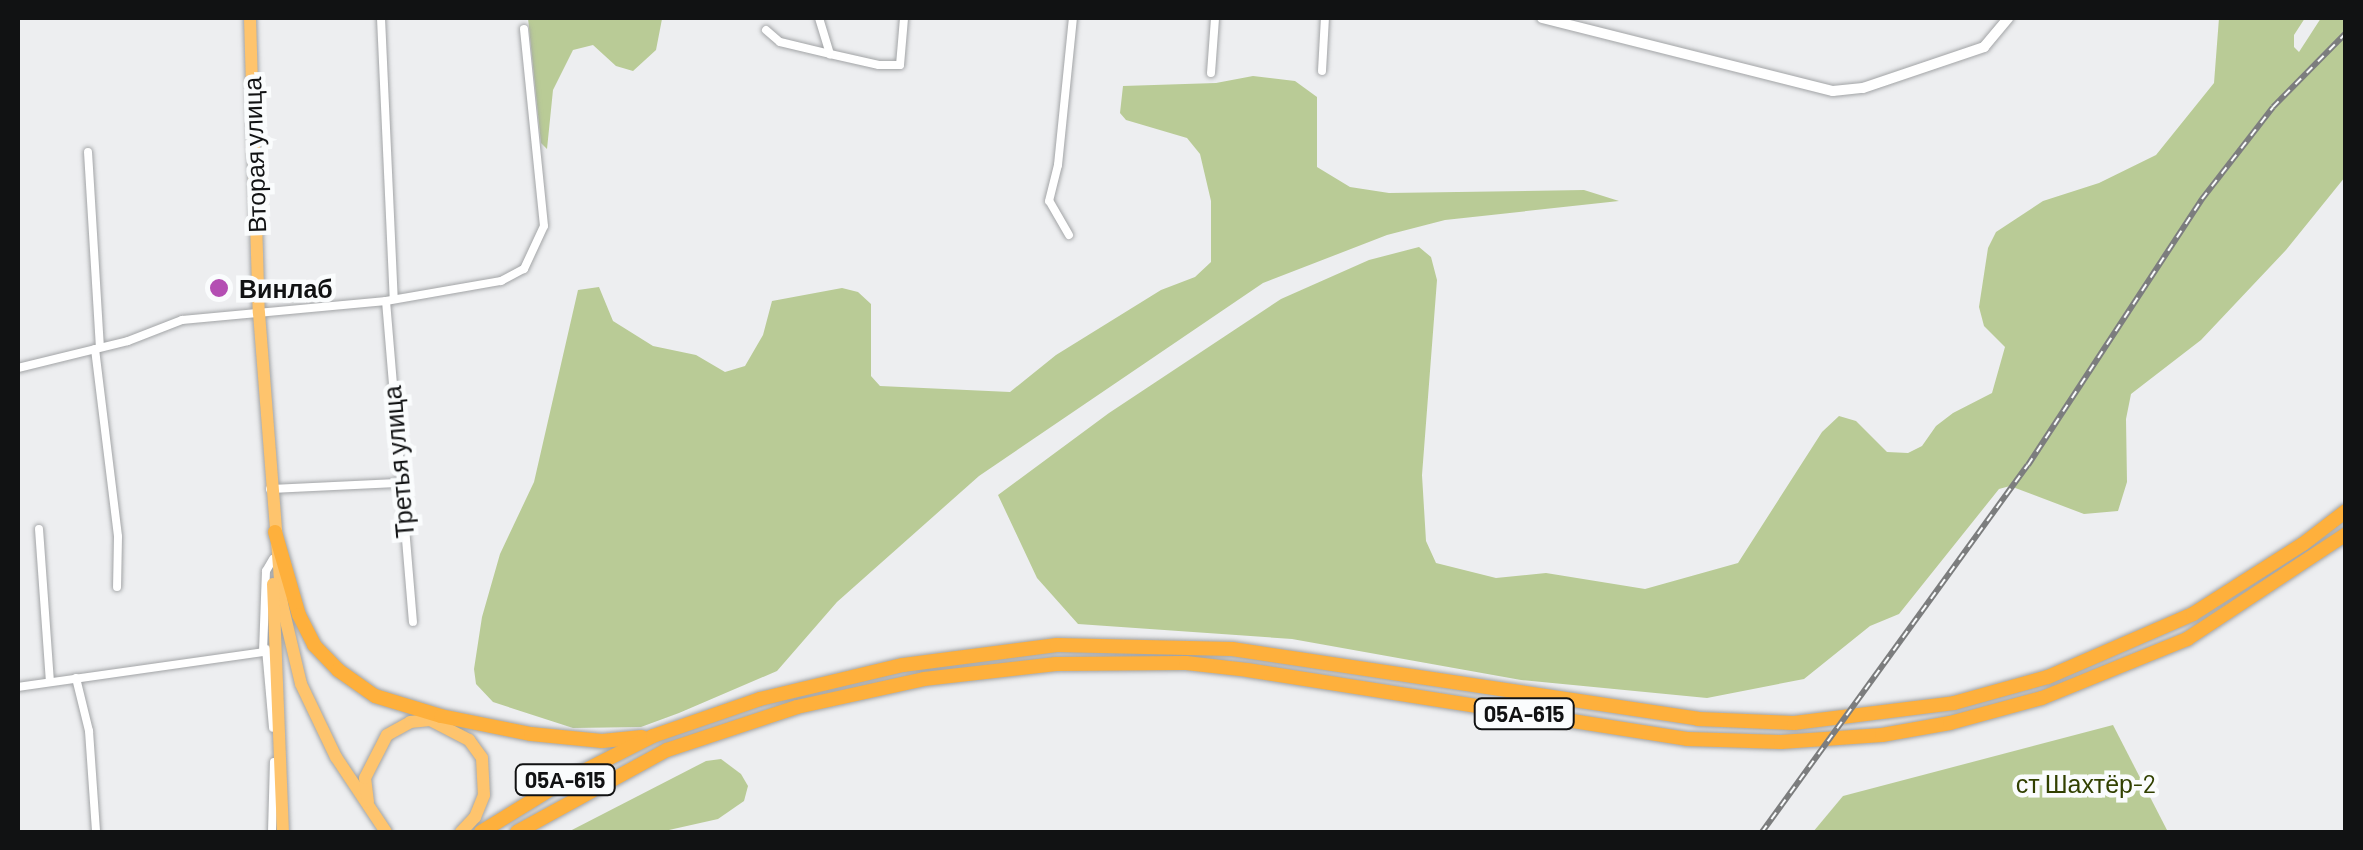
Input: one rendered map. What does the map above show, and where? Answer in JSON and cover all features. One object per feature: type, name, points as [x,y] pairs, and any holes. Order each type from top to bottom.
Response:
[{"type":"highway","name":"05А-615","points":[[481,832],[566,780],[652,736],[846,676],[1056,645],[1232,649],[1698,720],[1794,723],[1954,703],[2029,682],[2122,648],[2208,604],[2303,544],[2346,511]]},
{"type":"highway","points":[[275,532],[289,587],[314,645],[338,670],[375,696],[441,716],[530,734],[602,740],[652,736]]},
{"type":"highway","name":"05А-615","points":[[517,832],[666,750],[797,706],[924,679],[1056,664],[1186,663],[1247,670],[1687,740],[1781,742],[1900,732],[2042,698],[2187,639],[2346,534]]},
{"type":"main road","name":"Вторая улица","points":[[250,18],[259,313],[275,532]]},
{"type":"main road","points":[[275,532],[283,832]]},
{"type":"main road","points":[[275,532],[282,604],[301,684],[336,757],[386,832]]},
{"type":"main road","points":[[368,805],[365,778],[387,734],[410,722],[430,720],[469,740],[482,758],[486,774],[484,795],[475,817],[461,832]]},
{"type":"street","name":"Третья улица","points":[[381,18],[398,483],[413,622]]},
{"type":"street","points":[[819,18],[830,54]]},
{"type":"street","points":[[766,30],[780,42],[857,63],[900,65],[904,18]]},
{"type":"street","points":[[1069,235],[1049,201],[1058,165],[1073,18]]},
{"type":"street","points":[[1211,73],[1214,18]]},
{"type":"street","points":[[1322,70],[1324,18]]},
{"type":"street","points":[[1542,18],[1833,91],[1863,88],[1984,48],[2008,18]]},
{"type":"street","points":[[18,368],[98,348],[182,320],[390,300],[501,281],[524,269],[544,226],[524,29]]},
{"type":"street","points":[[88,152],[98,348],[118,537],[117,587]]},
{"type":"street","points":[[270,489],[398,483]]},
{"type":"street","points":[[39,529],[50,682]]},
{"type":"street","points":[[272,832],[274,742],[266,649],[266,571],[273,559]]},
{"type":"street","points":[[18,687],[266,649]]},
{"type":"street","points":[[76,678],[89,731],[96,832]]},
{"type":"green space","points":[[528,18],[662,19],[656,50],[633,71],[616,66],[593,45],[573,50],[553,90],[547,149],[541,143]]},
{"type":"green space","points":[[2219,18],[2305,18],[2294,35],[2294,47],[2299,52],[2321,18],[2345,18],[2345,177],[2286,250],[2201,340],[2131,394],[2126,419],[2127,482],[2118,511],[2084,514],[2010,486],[1999,489],[1899,614],[1870,626],[1804,679],[1707,698],[1521,680],[1292,639],[1078,624],[1037,578],[998,495],[1109,413],[1281,299],[1369,260],[1419,247],[1431,257],[1437,280],[1422,475],[1426,541],[1436,563],[1496,578],[1546,573],[1645,589],[1738,563],[1822,432],[1839,416],[1856,421],[1887,452],[1908,453],[1922,446],[1936,426],[1953,413],[1992,393],[2005,347],[1984,326],[1979,307],[1988,248],[1996,232],[2043,201],[2099,183],[2156,155],[2214,83]]},
{"type":"green space","points":[[1253,76],[1295,81],[1317,97],[1317,167],[1350,187],[1389,193],[1584,190],[1619,201],[1445,220],[1387,235],[1263,283],[979,476],[837,602],[777,671],[679,713],[641,727],[573,728],[493,702],[476,684],[474,669],[482,617],[500,554],[534,482],[578,290],[599,287],[613,321],[653,346],[696,355],[725,372],[745,366],[763,335],[772,301],[842,288],[858,292],[871,304],[871,376],[880,386],[1010,392],[1056,355],[1161,290],[1195,277],[1211,262],[1211,201],[1200,154],[1187,138],[1126,120],[1120,113],[1123,86],[1216,83]]},
{"type":"green space","name":"ст Шахтёр-2","points":[[2113,725],[2168,832],[1813,832],[1843,796]]},
{"type":"green space","points":[[721,759],[741,774],[748,786],[744,801],[718,819],[660,832],[568,832],[706,761]]},
{"type":"railway","points":[[1762,832],[2028,465],[2202,199],[2273,107],[2346,33]]},
{"type":"place","name":"Винлаб","points":[[219,288]]}]
